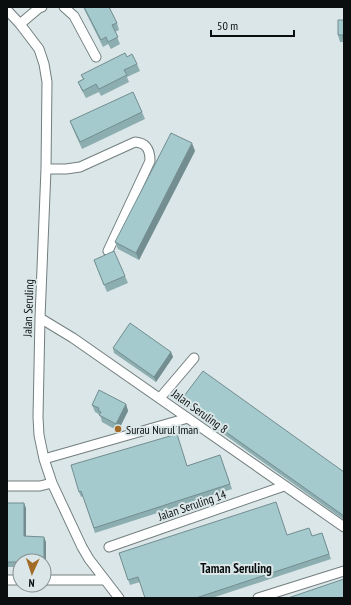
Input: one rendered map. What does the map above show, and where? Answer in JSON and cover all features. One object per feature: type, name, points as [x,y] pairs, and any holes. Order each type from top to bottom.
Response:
[{"type":"street","points":[[20,24],[40,7]]},
{"type":"street","points":[[64,7],[74,16],[96,57]]},
{"type":"street","name":"Jalan Seruling","points":[[7,10],[39,49],[44,64],[47,82],[48,105],[40,318],[39,434],[44,459],[52,483],[82,546],[119,598]]},
{"type":"street","points":[[46,169],[80,167],[135,142],[141,142],[147,147],[150,153],[150,161],[108,251]]},
{"type":"street","name":"Jalan Seruling 8","points":[[40,318],[73,338],[344,527]]},
{"type":"street","points":[[160,398],[194,358]]},
{"type":"street","points":[[44,459],[188,418]]},
{"type":"street","points":[[7,486],[40,486],[52,483]]},
{"type":"street","name":"Jalan Seruling 14","points":[[109,547],[284,486]]},
{"type":"street","points":[[258,598],[344,571]]},
{"type":"street","points":[[52,580],[105,580]]},
{"type":"building","points":[[84,7],[109,7],[117,23],[112,25],[118,37],[108,42],[106,37],[101,40]]},
{"type":"building","points":[[338,20],[344,20],[344,39],[343,35],[338,35]]},
{"type":"building","points":[[125,53],[127,57],[132,54],[137,64],[124,70],[127,75],[99,89],[96,84],[83,91],[78,82],[84,79],[81,75]]},
{"type":"building","points":[[133,92],[142,112],[80,142],[70,121]]},
{"type":"building","points":[[171,133],[192,143],[136,253],[115,242]]},
{"type":"building","points":[[114,251],[125,276],[104,285],[94,260]]},
{"type":"building","points":[[130,323],[171,352],[154,377],[113,348]]},
{"type":"building","points":[[203,371],[344,472],[344,516],[181,400]]},
{"type":"building","points":[[99,390],[126,404],[116,424],[99,415],[101,412],[98,410],[99,408],[92,405]]},
{"type":"building","points":[[177,434],[187,466],[220,455],[230,484],[94,528],[81,491],[79,492],[71,465]]},
{"type":"building","points":[[276,502],[287,535],[309,528],[312,536],[322,533],[329,554],[196,598],[145,598],[138,577],[128,580],[119,553]]},
{"type":"building","points":[[7,503],[24,503],[24,536],[44,537],[44,553],[12,553],[12,562],[7,562]]},
{"type":"building","points":[[344,579],[344,598],[288,598]]},
{"type":"place","name":"Surau Nurul Iman","points":[[118,429]]},
{"type":"district","name":"Taman Seruling","points":[[236,568]]}]
